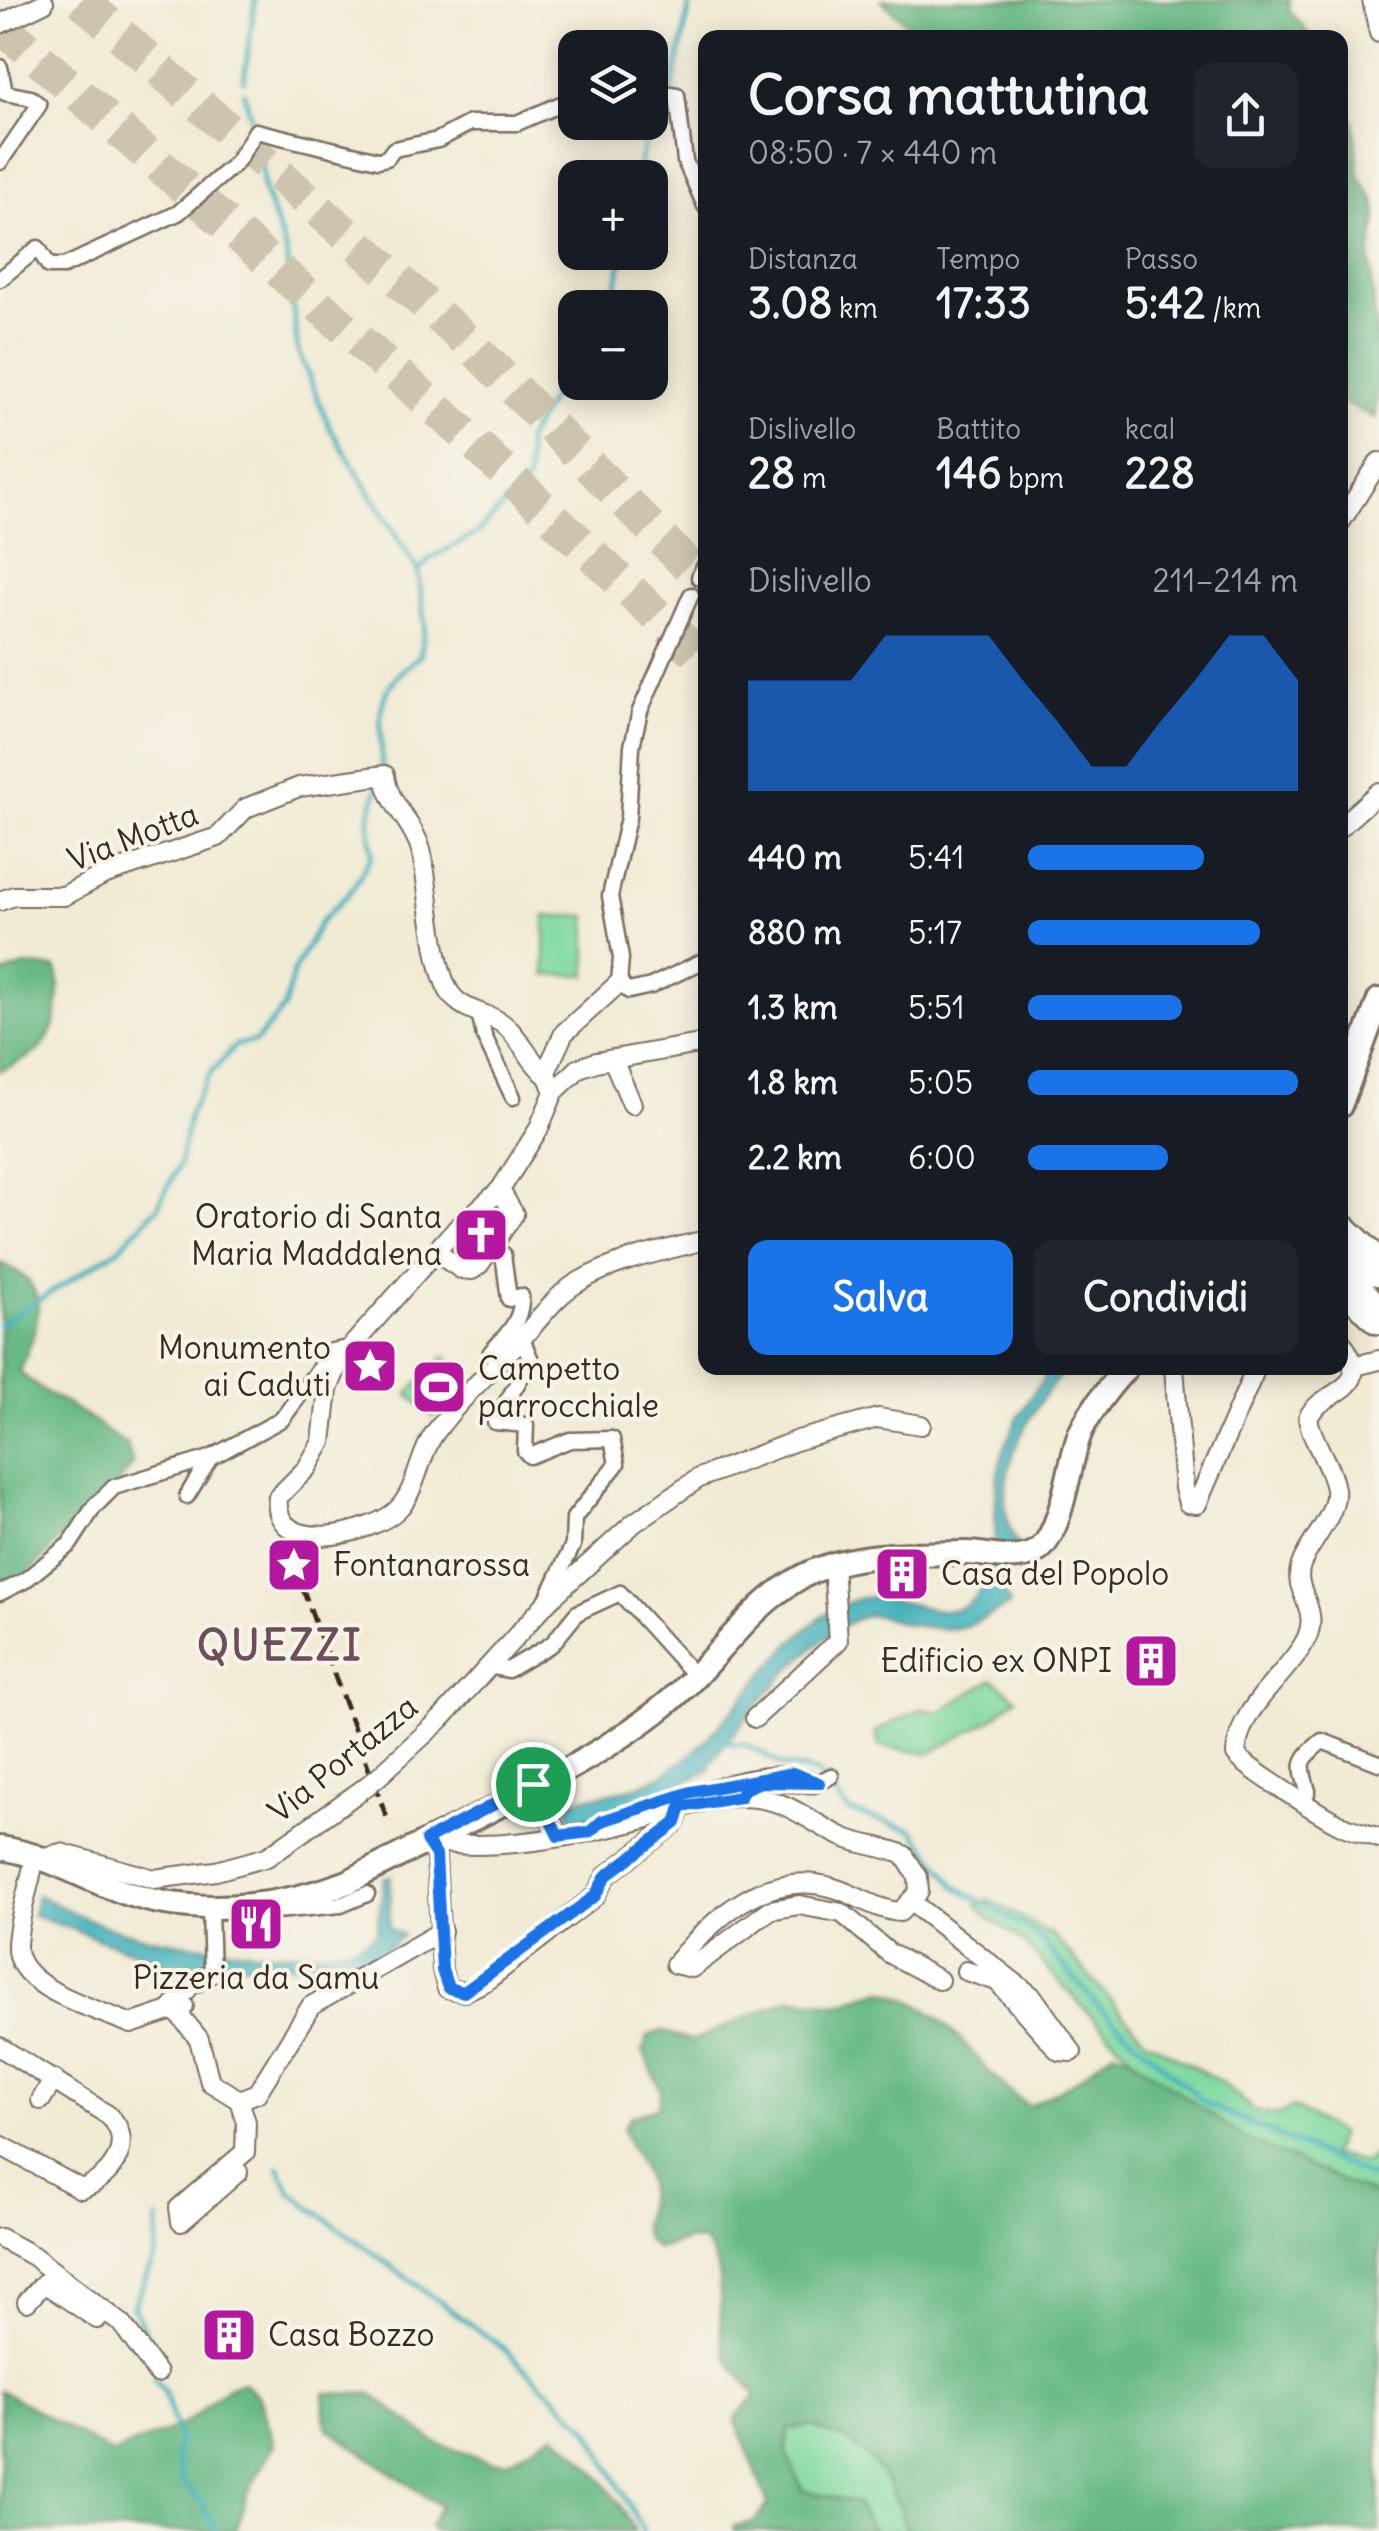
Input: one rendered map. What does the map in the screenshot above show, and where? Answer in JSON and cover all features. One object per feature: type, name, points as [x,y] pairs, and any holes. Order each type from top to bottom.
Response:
[{"type":"highway","points":[[1348,1238],[1379,1268]]},
{"type":"highway","points":[[1348,1284],[1379,1316]]},
{"type":"street","points":[[1372,0],[1379,33]]},
{"type":"street","points":[[0,24],[44,3]]},
{"type":"street","points":[[0,67],[6,94],[32,98],[38,112],[11,142],[0,162]]},
{"type":"street","points":[[668,100],[685,161],[698,190]]},
{"type":"street","points":[[0,279],[38,248],[49,266],[64,266],[178,213],[236,163],[256,131],[378,160],[387,158],[394,149],[438,140],[470,123],[517,123],[558,105]]},
{"type":"street","points":[[1348,510],[1379,462]]},
{"type":"street","points":[[691,595],[640,711],[632,746],[624,843],[610,896],[620,958],[619,983],[564,1033],[551,1056],[551,1084],[538,1130],[500,1190],[349,1348],[332,1372],[322,1442],[307,1468],[278,1497],[280,1519],[296,1534],[313,1538],[362,1527],[399,1509],[426,1446],[558,1296],[602,1269],[698,1242]]},
{"type":"street","name":"Via Motta","points":[[0,901],[14,896],[64,896],[103,875],[218,837],[246,808],[298,787],[381,774],[386,792],[414,831],[421,851],[436,926],[440,976],[450,995],[494,1017],[512,1031],[551,1084]]},
{"type":"street","points":[[1348,820],[1379,792]]},
{"type":"street","points":[[619,983],[629,991],[651,986],[698,963]]},
{"type":"street","points":[[1348,1084],[1379,1000]]},
{"type":"street","points":[[478,1012],[484,1036],[513,1097]]},
{"type":"street","points":[[551,1084],[579,1068],[698,1044]]},
{"type":"street","points":[[613,1060],[632,1104]]},
{"type":"street","points":[[437,1253],[462,1269],[472,1270],[514,1214],[500,1190]]},
{"type":"street","points":[[490,1249],[504,1254],[509,1299],[521,1296],[523,1303],[517,1321],[491,1352],[498,1364]]},
{"type":"street","points":[[522,1339],[531,1360],[495,1422],[524,1424],[530,1456],[570,1440],[612,1439],[617,1464],[574,1518],[573,1545],[546,1604]]},
{"type":"street","points":[[0,1593],[24,1582],[70,1544],[94,1507],[114,1487],[210,1458],[282,1418],[308,1377],[332,1352],[349,1348]]},
{"type":"street","points":[[1348,1355],[1354,1366],[1347,1390],[1311,1411],[1308,1418],[1332,1477],[1335,1499],[1300,1566],[1312,1622],[1306,1638],[1257,1702],[1236,1748],[1241,1764],[1346,1828],[1379,1838]]},
{"type":"street","points":[[1354,1366],[1379,1360]]},
{"type":"street","points":[[0,1848],[146,1900],[210,1907],[318,1893],[533,1784],[648,1717],[696,1677],[794,1581],[833,1564],[972,1553],[1025,1558],[1042,1548],[1053,1525],[1080,1432],[1121,1375]]},
{"type":"street","points":[[1175,1375],[1184,1488],[1188,1503],[1198,1504],[1253,1375]]},
{"type":"street","name":"Via Portazza","points":[[37,1862],[61,1853],[154,1879],[216,1872],[266,1857],[400,1760],[546,1604],[634,1523],[699,1478],[798,1440],[878,1418],[921,1425]]},
{"type":"street","points":[[187,1496],[210,1458]]},
{"type":"street","points":[[755,1718],[838,1640],[833,1564]]},
{"type":"street","points":[[488,1666],[508,1670],[552,1644],[577,1613],[620,1593],[696,1677]]},
{"type":"street","points":[[1304,1800],[1308,1791],[1301,1776],[1303,1760],[1322,1742],[1379,1763]]},
{"type":"street","points":[[590,1832],[602,1821],[759,1776],[793,1773],[825,1779],[761,1782],[744,1789],[740,1797]]},
{"type":"street","points":[[533,1784],[558,1836]]},
{"type":"street","points":[[426,1840],[463,1844],[590,1832],[681,1807],[740,1797],[796,1807],[838,1835],[904,1854],[918,1878],[918,1892],[912,1902],[900,1912],[884,1910],[818,1884],[782,1886],[732,1906],[706,1926],[676,1964],[692,1968],[770,1910],[800,1905],[842,1912],[890,1954],[939,1980]]},
{"type":"street","points":[[426,1840],[436,1855],[448,1988],[464,1992],[595,1896],[606,1876],[676,1823],[681,1807]]},
{"type":"street","points":[[37,1862],[22,1919],[18,1964],[30,1980],[131,2024],[178,2006],[190,1986],[212,1972],[210,1912]]},
{"type":"street","points":[[276,1911],[341,1905],[366,1894]]},
{"type":"street","points":[[912,1902],[1033,1997],[1072,2052],[1059,2051],[997,1981],[966,1971]]},
{"type":"street","points":[[240,2100],[257,2093],[312,2006],[442,1931]]},
{"type":"street","points":[[178,2006],[198,2040],[210,2082],[240,2100],[246,2122],[245,2152],[178,2208],[181,2222],[238,2172]]},
{"type":"street","points":[[0,2047],[118,2124],[122,2138],[111,2170],[90,2186],[72,2188],[0,2146]]},
{"type":"street","points":[[41,2100],[54,2079]]},
{"type":"street","points":[[0,2238],[33,2256],[123,2328],[157,2373]]},
{"type":"street","points":[[26,2302],[44,2283],[115,2331],[123,2328]]},
{"type":"green space","points":[[881,0],[1289,0],[1290,11],[1305,30],[914,30]]},
{"type":"green space","points":[[1348,111],[1354,121],[1359,177],[1375,201],[1377,216],[1370,257],[1379,367],[1375,418],[1348,405]]},
{"type":"green space","points":[[545,916],[587,916],[587,975],[545,975]]},
{"type":"green space","points":[[25,966],[56,968],[56,1013],[43,1045],[28,1058],[0,1071],[0,975]]},
{"type":"green space","points":[[0,1263],[18,1272],[36,1295],[36,1323],[20,1372],[127,1444],[133,1464],[34,1567],[0,1586]]},
{"type":"green space","name":"Campetto parrocchiale","points":[[445,1356],[469,1379],[433,1417],[408,1394]]},
{"type":"green space","points":[[993,1679],[1016,1698],[991,1720],[928,1754],[879,1746],[875,1732],[920,1709],[939,1712]]},
{"type":"green space","points":[[989,1899],[1054,1936],[1145,2039],[1221,2082],[1254,2110],[1277,2115],[1293,2107],[1340,2134],[1331,2154],[1364,2163],[1379,2150],[1379,2197],[1259,2147],[1192,2107],[1132,2057],[1024,1943],[977,1905]]},
{"type":"green space","points":[[882,1990],[927,2010],[1029,2106],[1075,2081],[1113,2051],[1127,2055],[1244,2138],[1379,2197],[1379,2531],[907,2531],[894,2495],[873,2463],[849,2442],[812,2425],[788,2429],[786,2454],[803,2491],[855,2502],[874,2531],[733,2531],[734,2526],[756,2521],[768,2504],[735,2418],[756,2395],[727,2357],[721,2328],[720,2284],[704,2242],[688,2240],[657,2249],[644,2234],[647,2182],[623,2129],[630,2117],[659,2106],[661,2091],[643,2051],[648,2036],[662,2031],[692,2041],[791,1998],[838,2004]]},
{"type":"green space","points":[[243,2382],[259,2397],[274,2444],[247,2494],[235,2531],[0,2531],[0,2390],[113,2454],[186,2422],[224,2391]]},
{"type":"green space","points":[[324,2393],[372,2394],[436,2443],[491,2462],[508,2461],[554,2434],[600,2478],[635,2531],[434,2531],[429,2527],[440,2506],[326,2427]]},
{"type":"green space","points":[[812,2425],[849,2442],[873,2463],[894,2495],[907,2531],[874,2531],[855,2502],[804,2491],[786,2454],[788,2429]]},
{"type":"water","points":[[1046,1375],[1061,1375],[1024,1428],[1007,1476],[1005,1501],[1009,1524],[1019,1546],[1001,1585],[1010,1605],[958,1628],[921,1626],[875,1615],[851,1621],[829,1635],[783,1677],[710,1763],[710,1770],[637,1807],[570,1823],[567,1801],[638,1786],[678,1765],[704,1742],[800,1634],[827,1613],[872,1597],[950,1610],[963,1607],[974,1598],[990,1570],[993,1556],[997,1482],[1004,1450],[1024,1408]]},
{"type":"water","points":[[391,1875],[389,1928],[403,1935],[381,1954],[335,1965],[167,1964],[33,1915],[37,1895],[94,1922],[138,1935],[250,1951],[327,1951],[357,1944],[376,1933],[384,1878]]},
{"type":"waterway","points":[[244,80],[255,0]]},
{"type":"waterway","points":[[640,160],[643,149],[668,110],[691,0]]},
{"type":"waterway","points":[[244,93],[253,125]]},
{"type":"waterway","points":[[258,137],[264,191],[286,251],[298,351],[330,428],[418,571]]},
{"type":"waterway","points":[[615,290],[620,270]]},
{"type":"waterway","points":[[382,772],[382,706],[393,682],[420,656],[425,625],[418,571],[431,558],[476,534],[527,482],[527,438],[558,387]]},
{"type":"waterway","points":[[0,1325],[119,1249],[157,1208],[180,1163],[189,1114],[210,1074],[236,1045],[256,1041],[284,1008],[294,970],[321,921],[352,890],[372,855],[369,819],[379,782]]},
{"type":"waterway","points":[[722,1742],[747,1745],[782,1765],[817,1773],[849,1811],[913,1830],[955,1886],[1035,1933],[1100,2008],[1206,2104],[1379,2180]]},
{"type":"waterway","points":[[279,2167],[290,2192],[504,2349],[589,2429],[643,2531]]},
{"type":"waterway","points":[[158,2220],[156,2254],[133,2307],[159,2357],[158,2365]]},
{"type":"waterway","points":[[154,2378],[165,2393],[179,2440],[176,2451],[181,2481],[201,2502],[216,2531]]},
{"type":"tunnel","points":[[81,0],[467,341],[698,576]]},
{"type":"tunnel","points":[[0,25],[458,428],[698,654]]},
{"type":"railway","points":[[294,1565],[387,1818]]},
{"type":"place","name":"Oratorio di Santa Maria Maddalena","points":[[481,1235]]},
{"type":"place","name":"Monumento ai Caduti","points":[[370,1366]]},
{"type":"place","name":"Campetto parrocchiale","points":[[439,1387]]},
{"type":"place","name":"Fontanarossa","points":[[294,1565]]},
{"type":"place","name":"Casa del Popolo","points":[[902,1574]]},
{"type":"place","name":"Edificio ex ONPI","points":[[1151,1661]]},
{"type":"place","name":"Pizzeria da Samu","points":[[256,1924]]},
{"type":"place","name":"Casa Bozzo","points":[[229,2335]]},
{"type":"district","name":"QUEZZI","points":[[280,1645]]},
{"type":"route","points":[[793,1773],[819,1783],[761,1782],[744,1789],[740,1797],[681,1807],[676,1823],[606,1876],[595,1896],[486,1981],[464,1992],[453,1991],[448,1988],[442,1970],[436,1855],[426,1840],[533,1784],[558,1836],[590,1832],[602,1821],[691,1792],[734,1785],[759,1776],[793,1773]]}]
